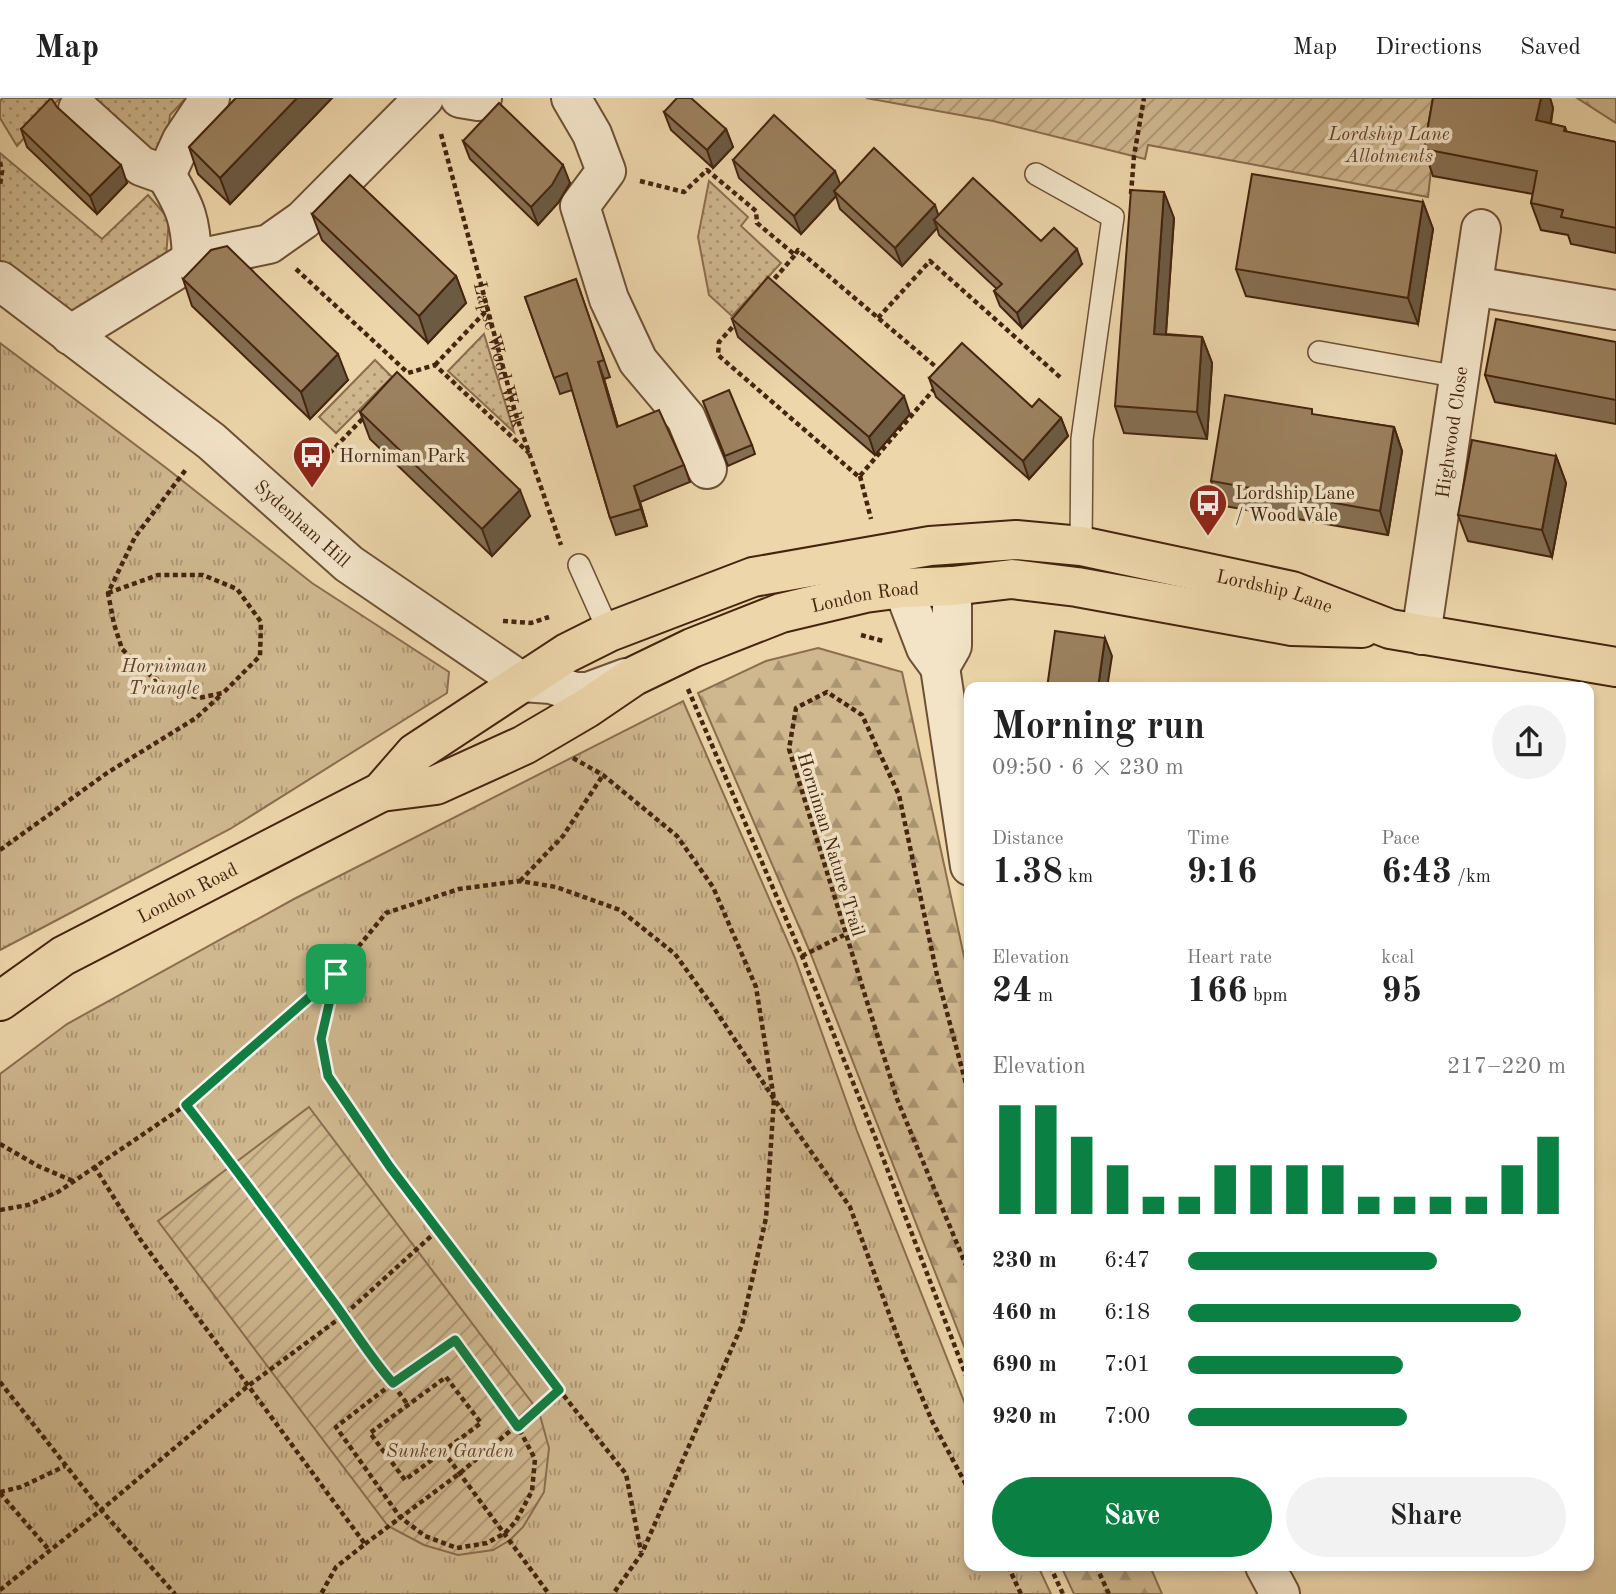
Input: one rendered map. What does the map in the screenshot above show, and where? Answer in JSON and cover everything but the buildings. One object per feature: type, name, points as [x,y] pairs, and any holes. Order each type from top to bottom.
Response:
[{"type":"highway","name":"Lordship Lane","points":[[930,546],[1016,540],[1081,546],[1292,591],[1405,632],[1616,667]]},
{"type":"highway","name":"London Road","points":[[381,792],[415,753],[567,653],[608,632],[753,576],[930,546]]},
{"type":"highway","name":"London Road","points":[[0,1001],[63,956],[381,792],[436,785],[524,745],[635,676],[692,648],[781,613],[865,593],[1012,579],[1077,587],[1292,626],[1405,632]]},
{"type":"street","points":[[166,175],[182,139],[210,98]]},
{"type":"street","points":[[70,335],[192,260],[269,244],[303,220],[441,107],[482,98]]},
{"type":"street","points":[[571,98],[592,134],[606,171],[580,206],[609,299],[638,361],[686,418],[707,469]]},
{"type":"street","points":[[78,109],[141,166],[166,175],[184,205],[191,231],[192,260]]},
{"type":"street","name":"Highwood Close","points":[[1405,632],[1459,377],[1481,229]]},
{"type":"street","name":"Sydenham Hill","points":[[0,281],[211,441],[349,565],[522,682],[551,684],[575,692],[588,692],[635,676]]},
{"type":"street","points":[[1473,286],[1616,310]]},
{"type":"street","points":[[940,667],[952,646],[952,586]]},
{"type":"street","points":[[903,588],[926,648],[940,667],[964,826]]},
{"type":"street","points":[[1268,1571],[1279,1594]]},
{"type":"lane","points":[[1036,174],[1113,217],[1082,439],[1081,546]]},
{"type":"lane","points":[[1319,352],[1459,377]]},
{"type":"lane","points":[[572,561],[608,632]]},
{"type":"path","points":[[1133,156],[1143,98]]},
{"type":"path","name":"Lapse Wood Walk","points":[[441,107],[515,412],[572,561]]},
{"type":"path","points":[[0,162],[0,186]]},
{"type":"path","points":[[606,171],[684,192],[707,170],[756,211],[757,223],[795,255]]},
{"type":"path","points":[[762,293],[798,250],[946,376]]},
{"type":"path","points":[[878,318],[930,261],[1087,402]]},
{"type":"path","points":[[310,282],[408,373]]},
{"type":"path","points":[[398,382],[408,373],[435,365],[488,309]]},
{"type":"path","points":[[745,313],[719,342],[718,355],[860,476],[866,496]]},
{"type":"path","points":[[435,365],[529,454]]},
{"type":"path","points":[[860,476],[938,386]]},
{"type":"path","points":[[281,504],[371,410]]},
{"type":"path","points":[[211,441],[178,478],[135,537],[108,593],[122,649],[147,673],[177,692],[200,698],[223,694]]},
{"type":"path","points":[[0,850],[107,773],[196,718],[260,656],[261,622],[237,589],[202,575],[158,575],[108,593]]},
{"type":"path","points":[[504,622],[531,623],[559,614]]},
{"type":"path","name":"Horniman Nature Trail","points":[[964,1076],[937,975],[900,795],[862,715],[827,692],[796,708],[789,749],[844,935],[897,1099],[964,1261]]},
{"type":"path","points":[[690,694],[802,956],[964,1370]]},
{"type":"path","points":[[567,751],[572,758],[603,775],[677,836],[713,887],[757,987],[774,1099],[766,1218],[742,1325],[642,1553],[613,1594]]},
{"type":"path","points":[[520,881],[563,836],[603,775]]},
{"type":"path","points":[[0,1210],[28,1205],[58,1192],[186,1105],[336,974],[386,913],[459,889],[520,881],[556,887],[620,911],[675,954],[714,1008],[850,1206],[905,1357],[932,1421],[964,1481]]},
{"type":"path","points":[[802,956],[844,935]]},
{"type":"path","points":[[336,974],[321,1039],[328,1076],[390,1167],[626,1474],[642,1553]]},
{"type":"path","points":[[186,1105],[233,1164],[408,1405]]},
{"type":"path","points":[[0,1144],[38,1166],[73,1181]]},
{"type":"path","points":[[94,1166],[141,1239],[365,1544]]},
{"type":"path","points":[[0,1590],[102,1510],[248,1386],[344,1315],[439,1229]]},
{"type":"path","points":[[455,1340],[518,1427],[535,1459],[532,1491],[516,1521],[505,1533],[487,1543],[457,1548],[425,1536],[400,1517],[336,1427],[455,1340]]},
{"type":"path","points":[[446,1377],[481,1423],[443,1451],[405,1480],[370,1433],[446,1377]]},
{"type":"path","points":[[0,1382],[65,1466],[175,1594]]},
{"type":"path","points":[[321,1594],[335,1567],[460,1473],[559,1390]]},
{"type":"path","points":[[443,1451],[549,1594]]},
{"type":"path","points":[[50,1551],[0,1493],[21,1487],[65,1466]]},
{"type":"path","points":[[1010,1571],[1021,1594]]},
{"type":"path","points":[[1052,1571],[1063,1594]]},
{"type":"path","points":[[1098,1571],[1109,1594]]},
{"type":"green space","points":[[3,98],[60,98],[17,146],[0,118],[0,101]]},
{"type":"green space","points":[[89,98],[186,98],[170,115],[167,142],[147,159]]},
{"type":"green space","name":"Lordship Lane Allotments","points":[[866,98],[1439,98],[1428,197],[1148,145],[1145,159],[993,121]]},
{"type":"green space","points":[[1577,98],[1616,98],[1616,123]]},
{"type":"green space","points":[[0,153],[102,239],[148,195],[169,219],[166,257],[76,317],[0,263]]},
{"type":"green space","points":[[709,181],[748,217],[741,226],[781,263],[732,316],[709,295],[698,237]]},
{"type":"green space","points":[[484,334],[514,432],[448,371]]},
{"type":"green space","name":"Horniman Triangle","points":[[0,343],[165,467],[312,583],[449,672],[447,693],[230,829],[0,950]]},
{"type":"green space","points":[[375,360],[392,377],[336,433],[319,417]]},
{"type":"green space","points":[[818,648],[902,672],[964,956],[964,1346],[810,952],[698,693],[766,661]]},
{"type":"green space","name":"Sunken Garden","points":[[683,701],[795,958],[857,1131],[964,1401],[964,1571],[1040,1571],[1051,1594],[0,1594],[0,1074],[67,1024],[294,899]]},
{"type":"green space","name":"Sunken Garden","points":[[309,1107],[539,1412],[549,1448],[544,1492],[523,1527],[510,1540],[493,1550],[458,1555],[424,1545],[388,1526],[158,1221]]},
{"type":"green space","points":[[1063,1571],[1152,1571],[1162,1594],[1074,1594]]},
{"type":"place","name":"Horniman Park","points":[[312,489]]},
{"type":"place","name":"Lordship Lane / Wood Vale","points":[[1208,537]]},
{"type":"route","points":[[336,974],[321,1039],[328,1076],[390,1167],[559,1390],[518,1427],[455,1340],[393,1383],[233,1164],[186,1105],[336,974]]}]
